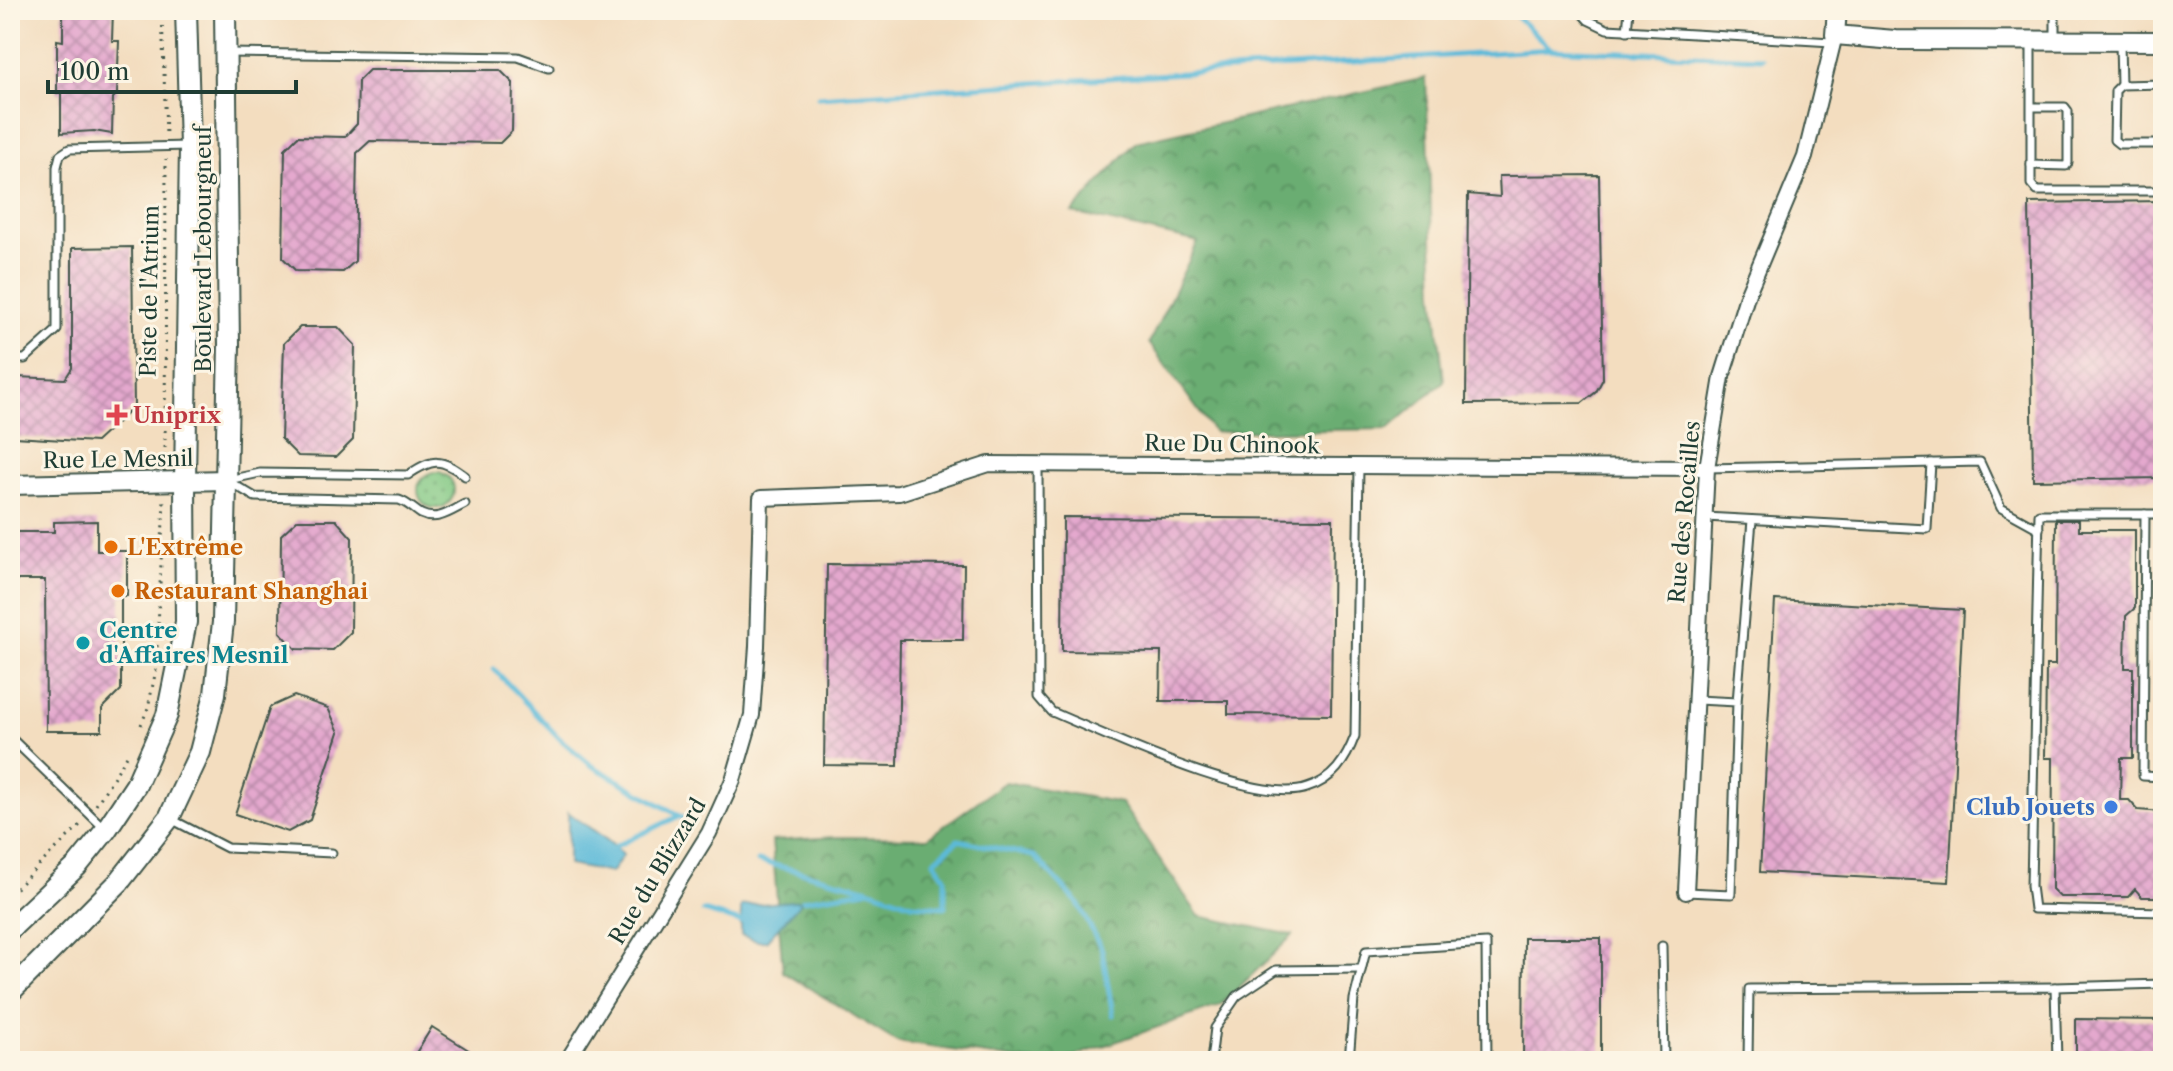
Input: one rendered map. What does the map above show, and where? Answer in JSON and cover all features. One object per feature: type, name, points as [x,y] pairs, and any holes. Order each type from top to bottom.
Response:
[{"type":"main road","name":"Boulevard Lebourgneuf","points":[[10,929],[77,866],[136,785],[167,715],[186,622],[190,146],[186,10]]},
{"type":"main road","name":"Boulevard Lebourgneuf","points":[[10,992],[119,882],[169,818],[200,752],[215,694],[223,622],[229,345],[225,10]]},
{"type":"street","name":"Rue des Rocailles","points":[[1686,892],[1707,468],[1722,377],[1748,293],[1805,157],[1835,38],[1837,10]]},
{"type":"street","points":[[1835,38],[2163,41]]},
{"type":"street","name":"Rue Du Chinook","points":[[761,498],[899,493],[989,464],[1707,468]]},
{"type":"street","name":"Rue Le Mesnil","points":[[10,485],[226,480]]},
{"type":"street","name":"Rue du Blizzard","points":[[567,1061],[709,833],[733,780],[752,715],[761,498]]},
{"type":"lane","points":[[1579,10],[1588,20],[1607,29],[1835,38]]},
{"type":"lane","points":[[1627,31],[1629,10]]},
{"type":"lane","points":[[2055,10],[2055,40]]},
{"type":"lane","points":[[2031,40],[2031,184],[2037,191],[2163,191]]},
{"type":"lane","points":[[2120,41],[2121,85]]},
{"type":"lane","points":[[226,53],[518,57],[549,68]]},
{"type":"lane","points":[[2163,84],[2121,85],[2115,91],[2114,140],[2119,144],[2163,144]]},
{"type":"lane","points":[[2031,165],[2066,166],[2068,163],[2068,111],[2065,107],[2032,107]]},
{"type":"lane","points":[[10,359],[25,359],[57,330],[57,167],[60,155],[69,149],[190,146]]},
{"type":"lane","points":[[226,480],[260,473],[408,475],[427,462],[448,463],[465,476]]},
{"type":"lane","points":[[1707,468],[1980,462],[2001,508],[2039,529]]},
{"type":"lane","points":[[1705,517],[1927,529],[1931,463]]},
{"type":"lane","points":[[1038,464],[1039,697],[1052,712],[1216,778],[1267,791],[1306,789],[1332,775],[1347,756],[1355,736],[1359,467]]},
{"type":"lane","points":[[226,480],[255,497],[399,500],[424,515],[441,516],[465,504]]},
{"type":"lane","points":[[2163,514],[2039,514],[2031,886],[2034,909],[2163,912]]},
{"type":"lane","points":[[2145,514],[2143,776],[2163,777]]},
{"type":"lane","points":[[1686,892],[1731,894],[1737,702],[1752,520]]},
{"type":"lane","points":[[1696,700],[1737,702]]},
{"type":"lane","points":[[10,737],[106,830]]},
{"type":"lane","points":[[169,818],[227,848],[332,853]]},
{"type":"lane","points":[[1349,1061],[1354,999],[1366,951],[1486,943],[1487,1061]]},
{"type":"lane","points":[[1662,946],[1664,1061]]},
{"type":"lane","points":[[1211,1061],[1215,1028],[1237,996],[1276,970],[1361,969]]},
{"type":"lane","points":[[1748,1061],[1749,989],[2163,984]]},
{"type":"lane","points":[[2055,987],[2057,1061]]},
{"type":"path","points":[[162,10],[166,137]]},
{"type":"path","name":"Piste de l'Atrium","points":[[165,464],[167,167]]},
{"type":"path","points":[[138,732],[148,708],[156,670],[164,511]]},
{"type":"path","points":[[10,894],[90,814],[133,744]]},
{"type":"green space","points":[[1426,78],[1434,292],[1444,381],[1388,429],[1214,432],[1149,343],[1198,242],[1072,213],[1136,142]]},
{"type":"green space","points":[[436,472],[449,477],[454,490],[449,503],[436,508],[423,503],[418,490],[423,477]]},
{"type":"green space","points":[[1005,782],[1121,803],[1199,916],[1293,935],[1221,1005],[1061,1061],[1028,1061],[897,1042],[783,972],[772,841],[837,837],[927,838]]},
{"type":"water","points":[[568,812],[623,855],[611,873],[568,865]]},
{"type":"water","points":[[803,900],[766,941],[741,935],[741,906]]},
{"type":"building","points":[[63,10],[113,10],[112,41],[119,41],[112,134],[94,131],[61,133],[57,40],[63,41]]},
{"type":"building","points":[[369,70],[500,70],[513,83],[512,131],[500,143],[370,141],[357,153],[355,261],[343,272],[296,271],[283,258],[285,149],[298,136],[345,137],[357,124],[358,81]]},
{"type":"building","points":[[1599,175],[1603,379],[1596,392],[1582,403],[1466,404],[1468,194],[1500,197],[1499,176]]},
{"type":"building","points":[[2163,201],[2163,478],[2033,480],[2029,203]]},
{"type":"building","points":[[132,247],[134,407],[96,442],[15,437],[16,377],[65,379],[72,368],[72,248]]},
{"type":"building","points":[[300,327],[338,327],[355,345],[353,440],[336,457],[298,456],[281,439],[284,343]]},
{"type":"building","points":[[1063,517],[1333,519],[1331,715],[1228,714],[1228,701],[1160,701],[1161,652],[1062,651]]},
{"type":"building","points":[[297,520],[336,520],[352,538],[351,632],[333,650],[296,649],[280,632],[281,535]]},
{"type":"building","points":[[2056,520],[2079,520],[2079,530],[2135,530],[2135,608],[2126,616],[2125,668],[2133,668],[2133,758],[2121,758],[2120,800],[2129,800],[2138,810],[2163,812],[2163,897],[2142,897],[2135,889],[2128,897],[2060,897],[2052,889],[2053,758],[2045,758],[2046,665],[2055,665]]},
{"type":"building","name":"Centre d'Affaires Mesnil","points":[[97,521],[97,551],[127,551],[127,596],[121,596],[121,690],[102,709],[102,731],[46,731],[45,580],[10,580],[10,532],[54,532],[54,522]]},
{"type":"building","points":[[827,564],[964,565],[963,640],[900,640],[898,766],[824,765]]},
{"type":"building","points":[[1775,600],[1963,610],[1949,882],[1760,872]]},
{"type":"building","points":[[294,696],[328,708],[339,732],[310,820],[288,832],[235,814],[270,707]]},
{"type":"building","points":[[1524,938],[1601,938],[1601,1061],[1523,1061]]},
{"type":"building","points":[[2076,1019],[2163,1020],[2163,1061],[2076,1061]]},
{"type":"building","points":[[432,1027],[486,1061],[411,1061]]},
{"type":"waterway","points":[[1510,10],[1550,48]]},
{"type":"waterway","points":[[818,97],[1550,49],[1762,58]]},
{"type":"waterway","points":[[494,669],[560,739],[591,765],[692,823]]},
{"type":"waterway","points":[[616,846],[679,816]]},
{"type":"waterway","points":[[758,861],[869,889],[912,904],[945,907],[945,877],[934,861],[958,840],[1034,856],[1078,903],[1102,950],[1113,1015]]},
{"type":"waterway","points":[[803,900],[866,890]]},
{"type":"waterway","points":[[703,911],[741,922]]},
{"type":"place","name":"Uniprix","points":[[117,415]]},
{"type":"place","name":"L'Extrême","points":[[111,547]]},
{"type":"place","name":"Restaurant Shanghai","points":[[118,591]]},
{"type":"place","name":"Centre d'Affaires Mesnil","points":[[83,643]]},
{"type":"place","name":"Club Jouets","points":[[2111,807]]}]
